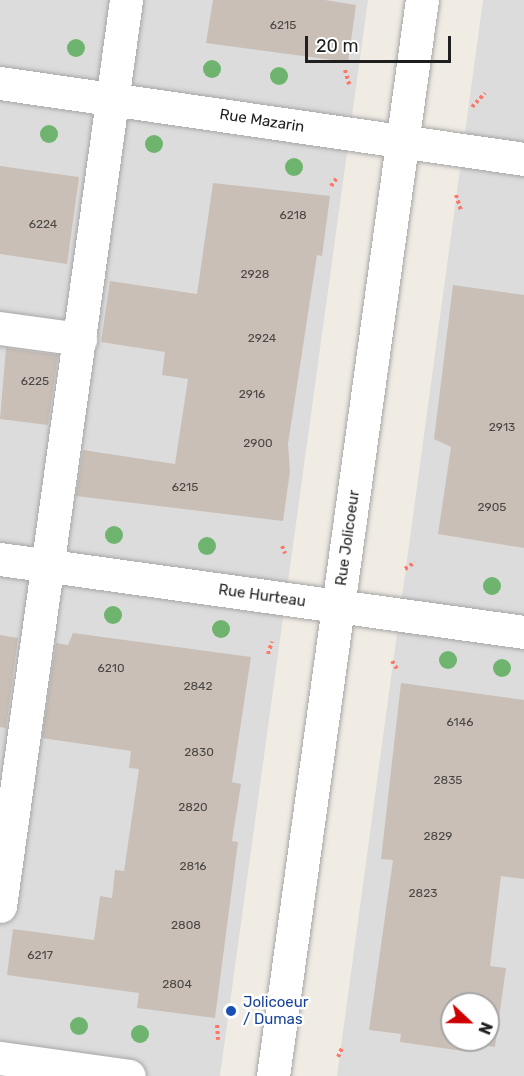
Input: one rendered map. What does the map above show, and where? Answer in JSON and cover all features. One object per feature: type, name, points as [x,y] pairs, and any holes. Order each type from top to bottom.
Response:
[{"type":"street","points":[[0,906],[6,808],[47,566],[126,0]]},
{"type":"street","name":"Rue Jolicoeur","points":[[273,1076],[422,0]]},
{"type":"street","name":"Rue Mazarin","points":[[0,83],[524,159]]},
{"type":"street","points":[[0,328],[80,339]]},
{"type":"street","name":"Rue Hurteau","points":[[0,559],[524,632]]},
{"type":"street","points":[[0,1058],[129,1076]]},
{"type":"path","points":[[345,70],[349,84]]},
{"type":"path","points":[[472,107],[485,93]]},
{"type":"path","points":[[331,186],[336,178]]},
{"type":"path","points":[[456,195],[461,210]]},
{"type":"path","points":[[282,546],[285,554]]},
{"type":"path","points":[[405,569],[414,562]]},
{"type":"path","points":[[268,654],[272,642]]},
{"type":"path","points":[[392,661],[397,669]]},
{"type":"path","points":[[217,1025],[218,1040]]},
{"type":"path","points":[[338,1058],[342,1048]]},
{"type":"shaded area","points":[[0,0],[368,0],[220,1076],[0,1076]]},
{"type":"shaded area","points":[[483,0],[524,0],[524,1076],[337,1076]]},
{"type":"building","points":[[213,0],[325,0],[356,5],[348,62],[206,43]]},
{"type":"building","points":[[0,166],[79,177],[67,264],[0,254]]},
{"type":"building","points":[[213,183],[330,196],[322,256],[317,255],[288,444],[290,471],[283,521],[76,496],[83,450],[175,464],[188,379],[162,375],[165,352],[101,342],[110,281],[197,294]]},
{"type":"building","points":[[453,285],[524,295],[524,548],[438,534],[451,447],[434,439]]},
{"type":"building","points":[[6,348],[58,355],[48,425],[0,419]]},
{"type":"building","points":[[73,633],[251,657],[232,782],[241,784],[232,841],[238,842],[215,1018],[137,1008],[139,993],[7,975],[13,929],[94,940],[100,896],[112,898],[115,870],[124,871],[139,769],[129,768],[131,751],[42,738],[56,643],[68,645]]},
{"type":"building","points":[[0,635],[18,638],[6,728],[0,727]]},
{"type":"building","points":[[401,683],[524,700],[524,879],[501,876],[490,966],[506,968],[500,1011],[500,992],[440,992],[440,1048],[400,1042],[401,1034],[369,1030],[393,860],[381,859]]},
{"type":"place","name":"Jolicoeur / Dumas","points":[[231,1011]]}]
